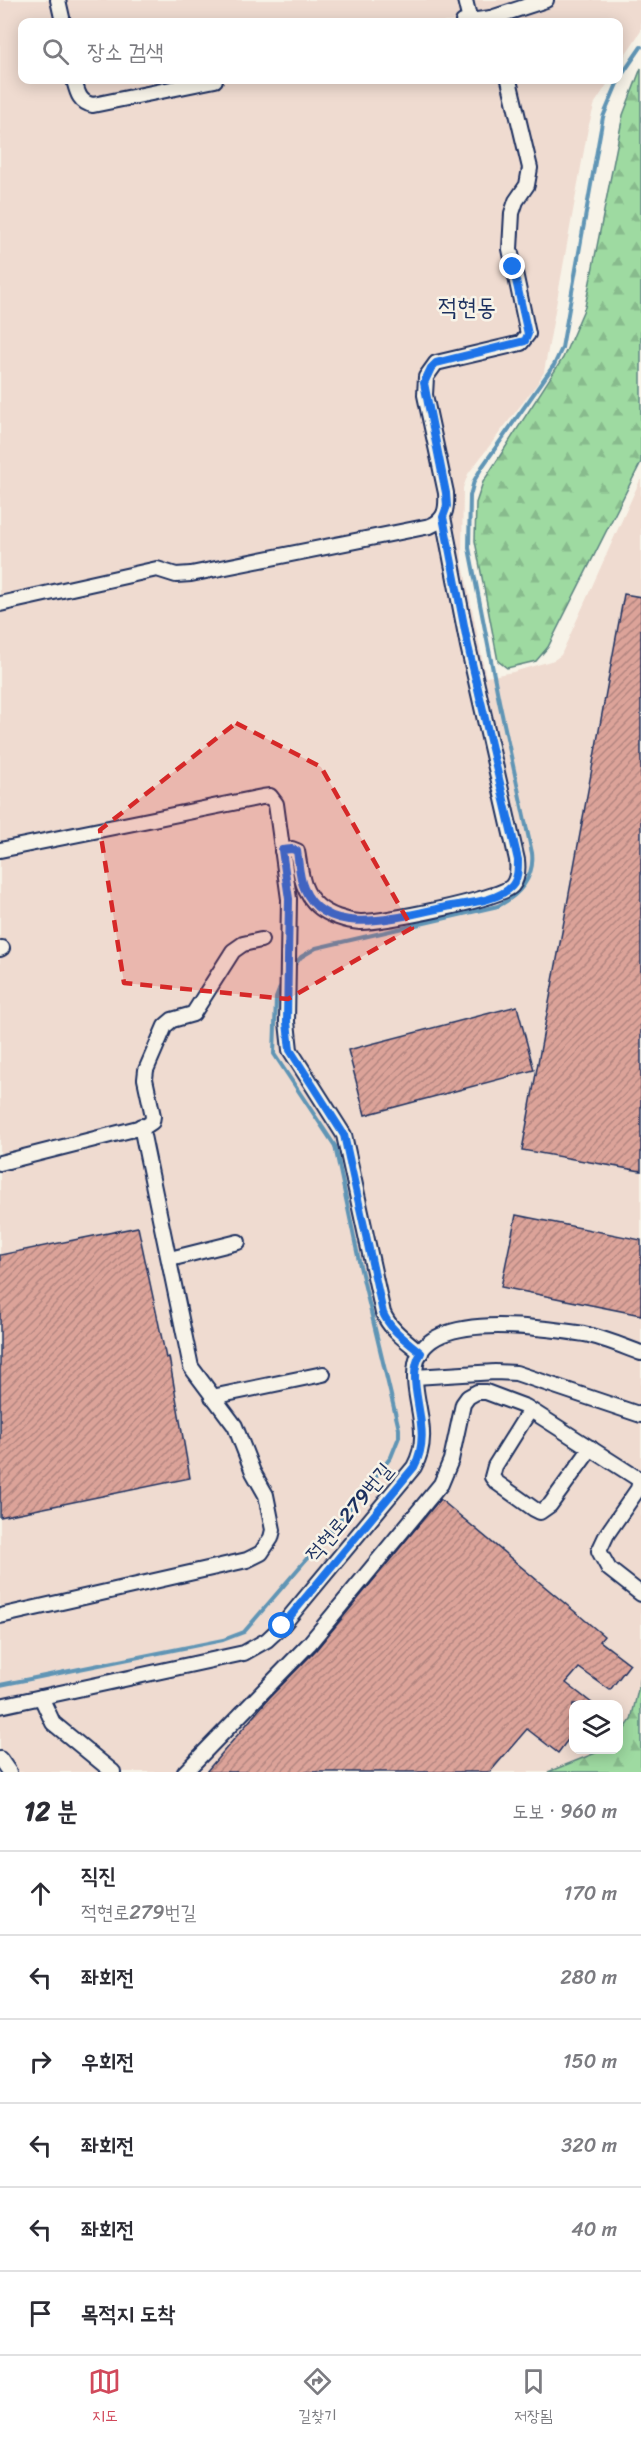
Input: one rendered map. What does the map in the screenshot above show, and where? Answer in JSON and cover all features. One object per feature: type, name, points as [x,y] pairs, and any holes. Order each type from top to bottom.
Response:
[{"type":"street","points":[[58,0],[62,18]]},
{"type":"street","points":[[465,0],[467,18]]},
{"type":"street","points":[[498,18],[546,0]]},
{"type":"street","points":[[75,84],[82,100],[93,105],[195,84]]},
{"type":"street","points":[[0,604],[157,569],[176,575],[203,572],[430,526],[443,517],[447,506],[446,493],[425,395],[426,376],[436,363],[521,343],[528,334],[510,242],[512,213],[516,201],[527,185],[530,168],[510,84]]},
{"type":"street","points":[[282,850],[297,851],[303,886],[317,905],[334,915],[360,922],[383,920],[490,897],[512,886],[516,878],[518,860],[468,646],[443,517]]},
{"type":"street","points":[[0,850],[270,796],[276,804],[289,909],[290,1050],[294,1060],[339,1125],[348,1148],[383,1313],[392,1330],[421,1353],[426,1345],[439,1336],[458,1329],[482,1325],[583,1334],[641,1353]]},
{"type":"street","points":[[0,1162],[152,1122],[146,1070],[162,1031],[172,1020],[193,1014],[233,951],[243,944],[261,940]]},
{"type":"street","points":[[0,1616],[247,1560],[261,1553],[268,1545],[273,1530],[266,1495],[253,1472],[238,1432],[191,1367],[141,1126]]},
{"type":"street","points":[[170,1259],[238,1242]]},
{"type":"street","name":"적현로279번길","points":[[0,1706],[244,1653],[267,1640],[282,1626],[414,1467],[421,1455],[423,1438],[415,1377],[417,1360],[421,1353]]},
{"type":"street","points":[[415,1377],[495,1372],[516,1373],[641,1415]]},
{"type":"street","points":[[212,1397],[323,1374]]},
{"type":"street","points":[[185,1772],[309,1644],[441,1484],[452,1460],[463,1404],[468,1397],[477,1392],[486,1392],[511,1399],[640,1479],[638,1489],[607,1534],[599,1551],[609,1569],[641,1594]]},
{"type":"street","points":[[530,1410],[495,1466],[492,1477],[534,1509],[540,1512],[550,1505],[591,1448]]},
{"type":"street","points":[[41,1697],[53,1723],[113,1772]]},
{"type":"street","points":[[0,1759],[9,1772]]},
{"type":"highlighted area","points":[[236,723],[321,767],[412,928],[288,999],[124,983],[100,830]]},
{"type":"shaded area","points":[[0,0],[641,0],[641,31],[623,58],[623,18],[18,18],[18,84],[607,84],[595,103],[588,128],[544,372],[468,474],[463,488],[462,559],[486,677],[554,660],[561,655],[641,478],[641,1677],[631,1720],[623,1731],[623,1700],[569,1700],[569,1754],[593,1754],[548,1772],[0,1772]]},
{"type":"green space","points":[[641,68],[641,462],[548,647],[536,661],[507,668],[498,661],[475,541],[476,503],[483,482],[563,358],[585,307],[623,115]]},
{"type":"green space","points":[[641,1677],[641,1772],[548,1772],[593,1754],[623,1754],[623,1731],[631,1720]]},
{"type":"building","points":[[624,594],[641,597],[641,1171],[522,1150]]},
{"type":"building","points":[[517,1006],[534,1070],[365,1115],[348,1050]]},
{"type":"building","points":[[516,1215],[641,1240],[641,1315],[501,1287]]},
{"type":"building","points":[[138,1227],[166,1358],[169,1357],[190,1478],[0,1517],[0,1255]]},
{"type":"building","points":[[440,1499],[604,1636],[600,1641],[630,1664],[610,1690],[579,1668],[566,1683],[588,1700],[569,1700],[569,1738],[558,1753],[527,1729],[490,1772],[206,1772],[269,1698],[316,1650]]},
{"type":"waterway","points":[[623,73],[641,47]]},
{"type":"waterway","points":[[293,967],[301,957],[316,948],[498,906],[524,885],[531,870],[532,853],[469,548],[470,496],[474,481],[482,467],[554,365],[562,348],[603,117],[617,84]]},
{"type":"waterway","points":[[0,1685],[223,1640],[244,1632],[391,1457],[399,1437],[399,1429],[360,1266],[335,1146],[274,1054],[276,998],[283,980]]},
{"type":"district","name":"적현동","points":[[467,307]]},
{"type":"route","points":[[282,1626],[414,1467],[421,1455],[423,1438],[415,1373],[417,1360],[421,1353],[392,1330],[387,1323],[344,1135],[294,1060],[290,1050],[287,1022],[289,899],[282,850],[297,851],[303,886],[317,905],[334,915],[360,922],[383,920],[501,894],[512,886],[516,878],[518,860],[468,646],[443,517],[447,506],[446,493],[424,383],[426,376],[436,363],[525,341],[528,334],[513,267]]}]
